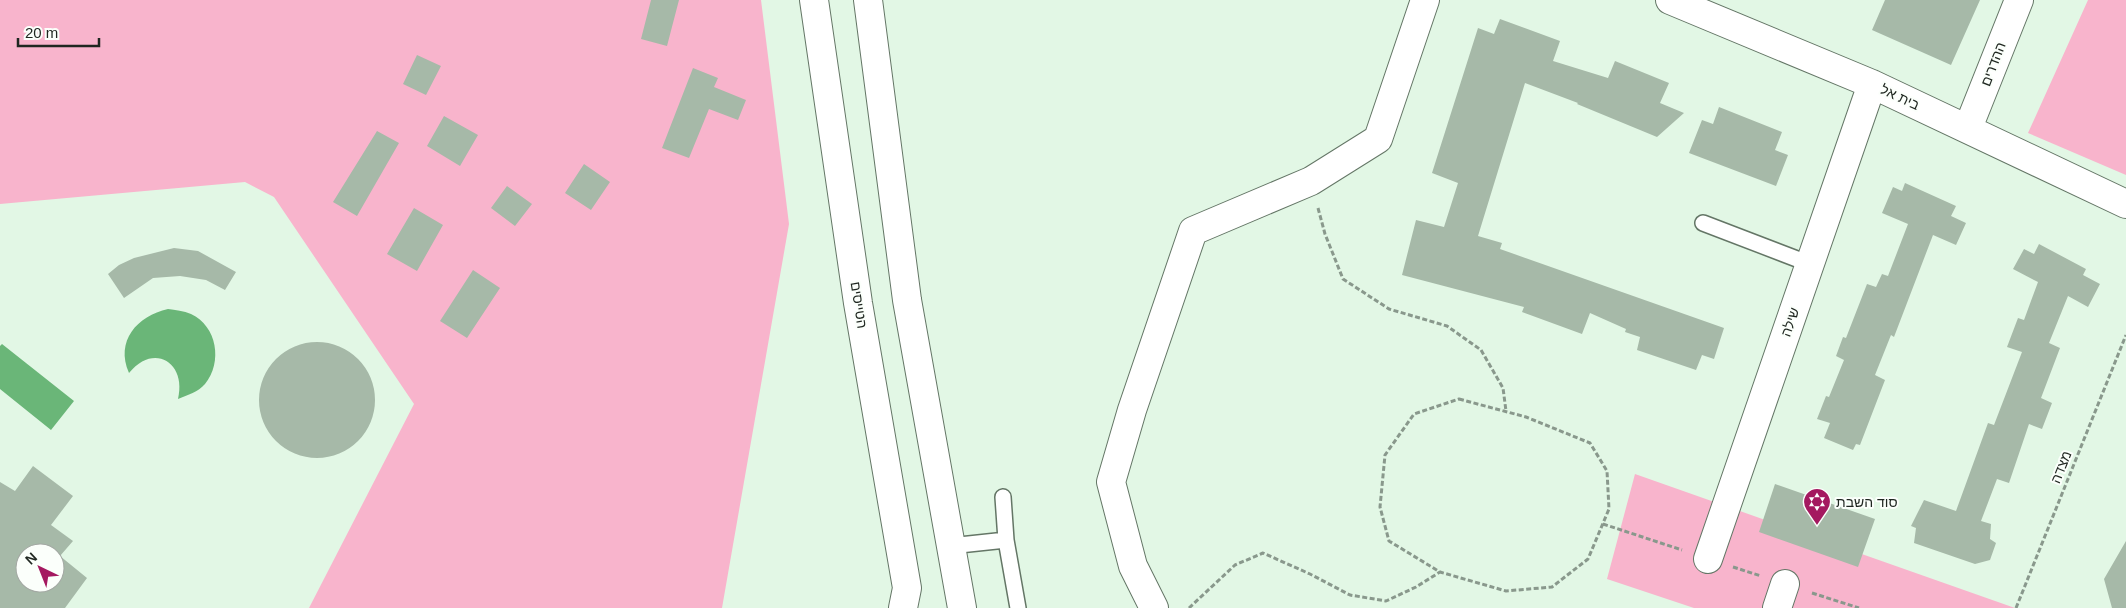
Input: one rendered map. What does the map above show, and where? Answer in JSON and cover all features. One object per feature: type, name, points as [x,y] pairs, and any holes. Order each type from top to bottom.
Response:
[{"type":"street","name":"הטייסים","points":[[814,0],[858,303],[907,588],[903,608]]},
{"type":"street","points":[[868,0],[907,300],[962,608]]},
{"type":"street","points":[[1154,608],[1133,566],[1111,482],[1132,410],[1193,231],[1311,181],[1378,139],[1425,0]]},
{"type":"street","name":"בית אל","points":[[1670,0],[1872,84],[2126,204]]},
{"type":"street","name":"ההדרים","points":[[1968,128],[2019,0]]},
{"type":"street","name":"שילה","points":[[1708,559],[1872,84]]},
{"type":"lane","points":[[1703,223],[1810,264]]},
{"type":"lane","points":[[1003,497],[1006,540],[1018,608]]},
{"type":"lane","points":[[950,546],[1006,540]]},
{"type":"path","points":[[1311,181],[1326,234],[1343,279],[1389,309],[1447,326],[1481,350],[1503,388],[1506,411]]},
{"type":"path","name":"מצדה","points":[[2016,608],[2126,334]]},
{"type":"path","points":[[1459,399],[1526,417],[1590,443],[1608,471],[1609,509],[1588,559],[1552,587],[1506,591],[1440,572],[1388,541],[1380,507],[1384,455],[1414,414],[1459,399]]},
{"type":"path","points":[[1189,608],[1235,565],[1263,553],[1310,574],[1350,595],[1386,601],[1416,587],[1440,572]]},
{"type":"shaded area","points":[[0,0],[761,0],[789,224],[722,608],[309,608],[414,404],[274,197],[245,182],[0,204]]},
{"type":"shaded area","points":[[2088,0],[2126,0],[2126,175],[2028,133]]},
{"type":"shaded area","points":[[168,309],[191,314],[200,320],[207,327],[214,345],[214,365],[211,375],[205,384],[196,391],[178,399],[180,386],[178,375],[166,361],[158,358],[148,359],[129,373],[125,361],[127,341],[138,324],[157,312]]},
{"type":"shaded area","points":[[2,344],[74,401],[51,430],[0,389],[0,346]]},
{"type":"shaded area","points":[[1635,474],[2015,608],[1694,608],[1607,579]]},
{"type":"building","points":[[651,0],[679,0],[667,46],[641,39]]},
{"type":"building","points":[[1885,0],[1980,0],[1951,65],[1872,30]]},
{"type":"building","points":[[1500,19],[1560,41],[1553,61],[1608,78],[1615,61],[1669,83],[1660,103],[1684,113],[1657,137],[1578,103],[1525,83],[1478,236],[1502,243],[1500,249],[1724,328],[1714,359],[1702,355],[1696,370],[1637,350],[1640,337],[1625,332],[1626,329],[1590,313],[1582,334],[1522,312],[1524,307],[1402,275],[1416,220],[1444,227],[1458,183],[1432,173],[1478,28],[1494,34]]},
{"type":"building","points":[[417,55],[441,66],[426,95],[403,84]]},
{"type":"building","points":[[693,68],[718,78],[714,87],[746,100],[738,120],[709,109],[689,158],[662,148]]},
{"type":"building","points":[[1719,107],[1782,132],[1775,150],[1788,155],[1776,186],[1689,153],[1702,120],[1713,124]]},
{"type":"building","points":[[444,116],[478,135],[460,166],[427,146]]},
{"type":"building","points":[[377,131],[399,143],[357,216],[333,202]]},
{"type":"building","points":[[584,164],[610,182],[591,210],[565,193]]},
{"type":"building","points":[[1905,183],[1956,206],[1951,216],[1966,223],[1956,245],[1933,235],[1894,337],[1891,335],[1875,375],[1885,380],[1860,445],[1856,444],[1853,450],[1824,438],[1830,423],[1817,419],[1826,396],[1829,397],[1844,360],[1836,356],[1843,337],[1846,338],[1867,284],[1876,287],[1882,274],[1888,276],[1908,224],[1882,213],[1893,187],[1902,191]]},
{"type":"building","points":[[507,186],[532,204],[515,226],[491,208]]},
{"type":"building","points":[[414,208],[443,225],[417,271],[387,254]]},
{"type":"building","points":[[2039,244],[2086,269],[2083,275],[2100,284],[2088,307],[2068,296],[2049,343],[2060,348],[2041,398],[2052,403],[2042,429],[2029,424],[2009,483],[1997,479],[1981,521],[1991,524],[1990,539],[1996,543],[1990,560],[1975,564],[1914,543],[1916,528],[1911,526],[1924,500],[1956,511],[1988,423],[1994,425],[2022,352],[2007,347],[2018,318],[2024,320],[2038,282],[2013,269],[2024,249],[2034,254]]},
{"type":"building","points":[[174,248],[198,251],[236,272],[225,290],[206,280],[180,276],[153,278],[124,298],[108,274],[119,265],[134,258]]},
{"type":"building","points":[[473,270],[500,288],[467,338],[440,321]]},
{"type":"building","points":[[317,342],[339,346],[358,359],[371,378],[375,400],[371,422],[358,441],[339,454],[317,458],[295,454],[276,441],[263,422],[259,400],[263,378],[276,359],[295,346]]},
{"type":"building","points":[[33,466],[73,496],[51,525],[73,541],[65,550],[65,543],[15,543],[15,593],[65,593],[65,560],[87,578],[65,608],[0,608],[0,482],[15,491]]},
{"type":"building","name":"סוד השבת","points":[[1775,484],[1875,519],[1858,567],[1759,532]]},
{"type":"building","points":[[2126,541],[2126,608],[2112,608],[2104,579]]},
{"type":"place","name":"סוד השבת","points":[[1817,526]]}]
